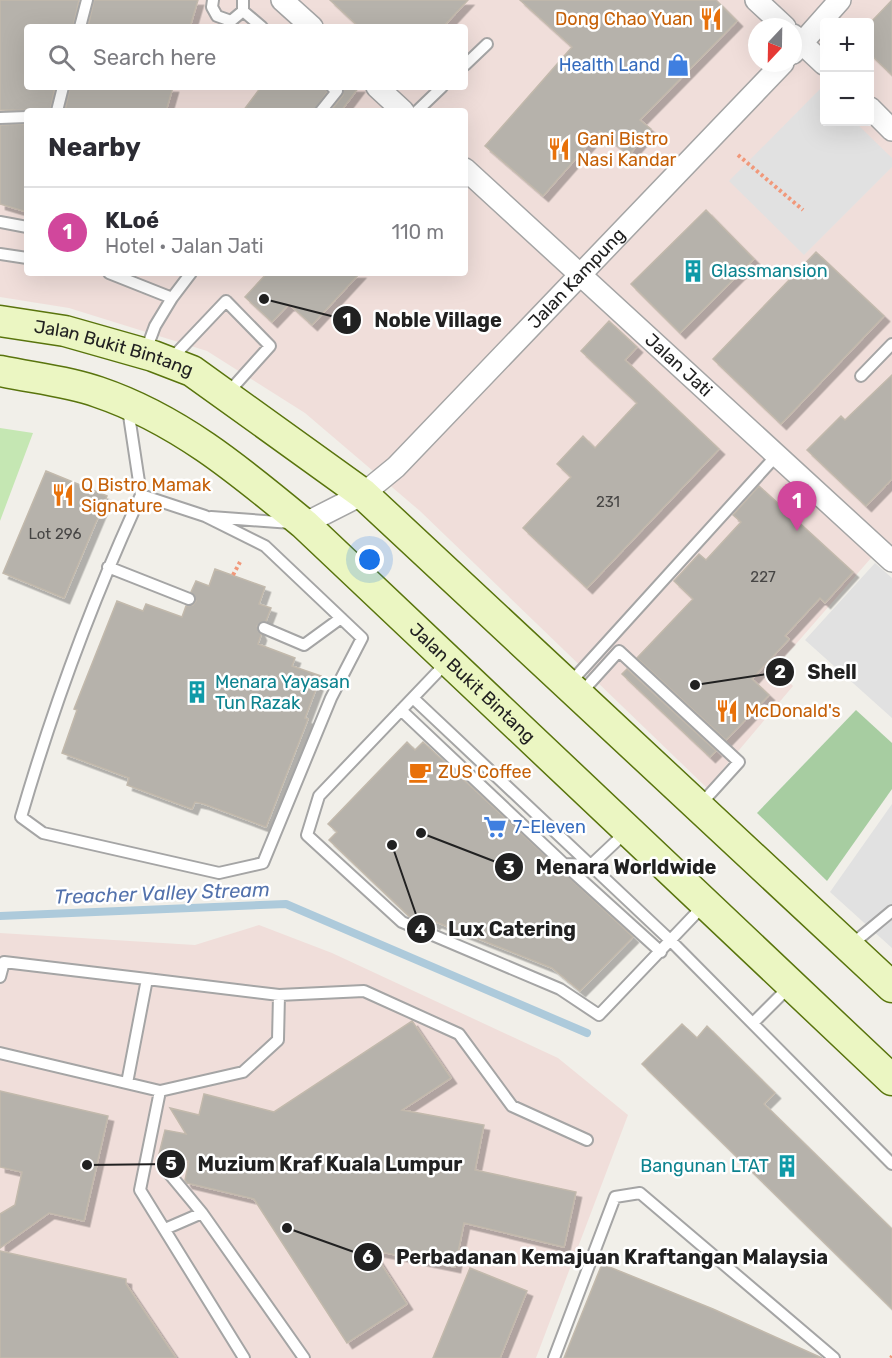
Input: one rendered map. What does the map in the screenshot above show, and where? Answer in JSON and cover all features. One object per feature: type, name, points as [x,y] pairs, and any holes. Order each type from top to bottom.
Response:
[{"type":"main road","name":"Jalan Bukit Bintang","points":[[0,321],[65,331],[157,358],[192,371],[363,494],[892,987]]},
{"type":"main road","name":"Jalan Bukit Bintang","points":[[0,372],[74,385],[127,403],[167,422],[216,453],[304,525],[892,1080]]},
{"type":"street","points":[[282,0],[309,24]]},
{"type":"street","points":[[756,0],[775,18]]},
{"type":"street","points":[[802,37],[840,0]]},
{"type":"street","points":[[802,47],[820,60]]},
{"type":"street","name":"Jalan Kampung","points":[[304,525],[363,494],[396,467],[774,72]]},
{"type":"street","points":[[379,90],[400,108]]},
{"type":"street","points":[[874,112],[892,130]]},
{"type":"street","name":"Jalan Jati","points":[[468,172],[892,561]]},
{"type":"lane","points":[[81,24],[87,0]]},
{"type":"lane","points":[[213,0],[214,12],[221,19],[231,21],[243,6],[258,24]]},
{"type":"lane","points":[[468,62],[487,44]]},
{"type":"lane","points":[[58,108],[62,90]]},
{"type":"lane","points":[[323,108],[336,90]]},
{"type":"lane","points":[[420,108],[439,90]]},
{"type":"lane","points":[[0,118],[24,117]]},
{"type":"lane","points":[[0,222],[24,226]]},
{"type":"lane","points":[[0,254],[24,258]]},
{"type":"lane","points":[[117,276],[172,298]]},
{"type":"lane","points":[[157,358],[155,326],[188,276]]},
{"type":"lane","points":[[157,358],[226,301],[270,346],[226,395]]},
{"type":"lane","points":[[861,376],[892,344]]},
{"type":"lane","points":[[127,403],[141,495],[108,567],[44,738],[21,817],[43,833],[219,873],[263,863],[331,698],[362,638],[265,546],[205,516],[141,495]]},
{"type":"lane","points":[[573,691],[776,456]]},
{"type":"lane","points":[[205,516],[304,525]]},
{"type":"lane","points":[[108,567],[189,599]]},
{"type":"lane","points":[[264,628],[304,645],[341,618]]},
{"type":"lane","points":[[573,691],[619,651],[739,762],[698,807]]},
{"type":"lane","points":[[448,661],[319,796],[307,835],[315,843],[402,922],[560,989],[598,1015],[661,952],[705,903]]},
{"type":"lane","points":[[413,698],[671,941],[892,1164]]},
{"type":"lane","points":[[401,710],[661,952]]},
{"type":"lane","points":[[564,864],[591,865],[628,830]]},
{"type":"lane","points":[[848,947],[892,911]]},
{"type":"lane","points":[[0,978],[4,962],[279,995],[364,991],[459,1034],[512,1106],[587,1140]]},
{"type":"lane","points":[[127,1083],[147,980]]},
{"type":"lane","points":[[753,1023],[791,985]]},
{"type":"lane","points":[[0,1053],[160,1090],[243,1072],[278,1040],[279,995]]},
{"type":"lane","points":[[160,1090],[140,1190],[244,1358]]},
{"type":"lane","points":[[168,1162],[168,1172],[202,1213],[304,1358]]},
{"type":"lane","points":[[554,1358],[615,1197],[640,1193],[834,1358]]},
{"type":"lane","points":[[165,1229],[202,1213]]},
{"type":"path","points":[[738,155],[803,210]]},
{"type":"path","points":[[233,575],[240,562]]},
{"type":"shaded area","points":[[0,0],[892,0],[892,548],[885,542],[775,668],[793,686],[707,788],[420,511],[305,413],[207,351],[69,308],[0,297]]},
{"type":"shaded area","points":[[820,89],[820,126],[859,126],[892,158],[892,167],[804,255],[729,181]]},
{"type":"shaded area","points":[[875,563],[892,578],[892,718],[805,640]]},
{"type":"shaded area","points":[[892,804],[892,948],[830,892]]},
{"type":"shaded area","points":[[259,925],[332,953],[558,1058],[628,1115],[536,1358],[0,1358],[0,933],[195,945]]},
{"type":"green space","points":[[0,428],[33,433],[0,521]]},
{"type":"green space","points":[[856,710],[892,743],[892,789],[827,881],[757,813]]},
{"type":"building","points":[[0,0],[79,0],[74,24],[24,24],[24,90],[54,90],[51,108],[0,110]]},
{"type":"building","points":[[94,0],[198,0],[191,24],[89,24]]},
{"type":"building","points":[[330,0],[468,0],[446,24],[356,24]]},
{"type":"building","points":[[520,0],[716,0],[737,21],[640,120],[651,129],[629,155],[600,131],[543,196],[485,146],[572,47]]},
{"type":"building","points":[[892,0],[892,75],[874,58],[874,19]]},
{"type":"building","points":[[69,90],[172,90],[167,108],[66,108]]},
{"type":"building","points":[[259,90],[326,90],[327,92],[316,108],[245,108]]},
{"type":"building","points":[[343,90],[357,90],[343,108],[333,108],[343,95]]},
{"type":"building","points":[[24,124],[24,211],[0,204],[0,125]]},
{"type":"building","name":"Glassmansion","points":[[706,210],[754,259],[680,333],[631,284]]},
{"type":"building","points":[[816,252],[884,316],[781,424],[713,359]]},
{"type":"building","points":[[264,276],[357,276],[312,325],[289,304],[272,322],[245,297]]},
{"type":"building","points":[[609,321],[637,347],[625,360],[719,449],[587,588],[523,528],[571,477],[557,464],[583,436],[595,448],[637,403],[581,351]]},
{"type":"building","points":[[892,375],[892,479],[866,506],[807,450],[841,416],[845,420]]},
{"type":"building","points":[[46,471],[107,496],[64,598],[3,573]]},
{"type":"building","points":[[759,486],[853,572],[825,603],[820,598],[785,636],[789,639],[752,679],[769,695],[726,740],[637,658],[693,599],[674,581],[699,554],[706,560],[741,522],[733,515]]},
{"type":"building","name":"Menara Yayasan Tun Razak","points":[[215,569],[265,587],[259,604],[271,608],[266,621],[257,626],[261,635],[258,644],[295,658],[292,666],[321,676],[305,718],[308,719],[266,827],[204,804],[195,802],[192,809],[127,785],[129,778],[62,753],[77,710],[74,709],[117,601],[143,611],[146,604],[182,617],[186,606],[193,605],[196,601],[191,592],[196,581],[209,586]]},
{"type":"building","points":[[627,669],[716,751],[710,757],[622,674]]},
{"type":"building","points":[[407,742],[415,750],[423,742],[633,937],[580,991],[552,968],[436,922],[434,924],[426,918],[422,922],[411,918],[329,840],[337,832],[328,824]]},
{"type":"building","points":[[412,1021],[451,1078],[402,1110],[484,1125],[475,1170],[576,1192],[564,1247],[464,1223],[455,1267],[372,1250],[407,1304],[347,1343],[254,1199],[187,1183],[185,1180],[189,1161],[159,1154],[165,1130],[186,1134],[170,1108],[199,1115],[204,1094],[274,1112]]},
{"type":"building","name":"Bangunan LTAT","points":[[682,1024],[697,1038],[707,1026],[775,1093],[764,1104],[892,1229],[892,1309],[642,1064]]},
{"type":"building","points":[[0,1091],[108,1116],[84,1221],[49,1213],[0,1248],[0,1214],[15,1205],[22,1172],[0,1167]]},
{"type":"building","points":[[0,1251],[126,1279],[126,1284],[176,1358],[0,1358]]},
{"type":"building","points":[[602,1264],[713,1309],[822,1358],[564,1358]]},
{"type":"building","points":[[470,1268],[527,1291],[500,1358],[433,1358]]},
{"type":"waterway","name":"Treacher Valley Stream","points":[[0,916],[286,904],[587,1033]]},
{"type":"place","name":"Dong Chao Yuan","points":[[711,19]]},
{"type":"place","name":"Health Land","points":[[678,65]]},
{"type":"place","name":"Gani Bistro Nasi Kandar","points":[[559,149]]},
{"type":"place","name":"Glassmansion","points":[[693,271]]},
{"type":"place","name":"Noble Village","points":[[264,299]]},
{"type":"place","name":"Q Bistro Mamak Signature","points":[[63,495]]},
{"type":"place","name":"KLoé","points":[[797,531]]},
{"type":"place","name":"Shell","points":[[695,685]]},
{"type":"place","name":"Menara Yayasan Tun Razak","points":[[197,692]]},
{"type":"place","name":"McDonald's","points":[[727,711]]},
{"type":"place","name":"ZUS Coffee","points":[[420,772]]},
{"type":"place","name":"7-Eleven","points":[[495,827]]},
{"type":"place","name":"Menara Worldwide","points":[[421,833]]},
{"type":"place","name":"Lux Catering","points":[[392,845]]},
{"type":"place","name":"Muzium Kraf Kuala Lumpur","points":[[87,1165]]},
{"type":"place","name":"Bangunan LTAT","points":[[787,1166]]},
{"type":"place","name":"Perbadanan Kemajuan Kraftangan Malaysia","points":[[287,1228]]}]
